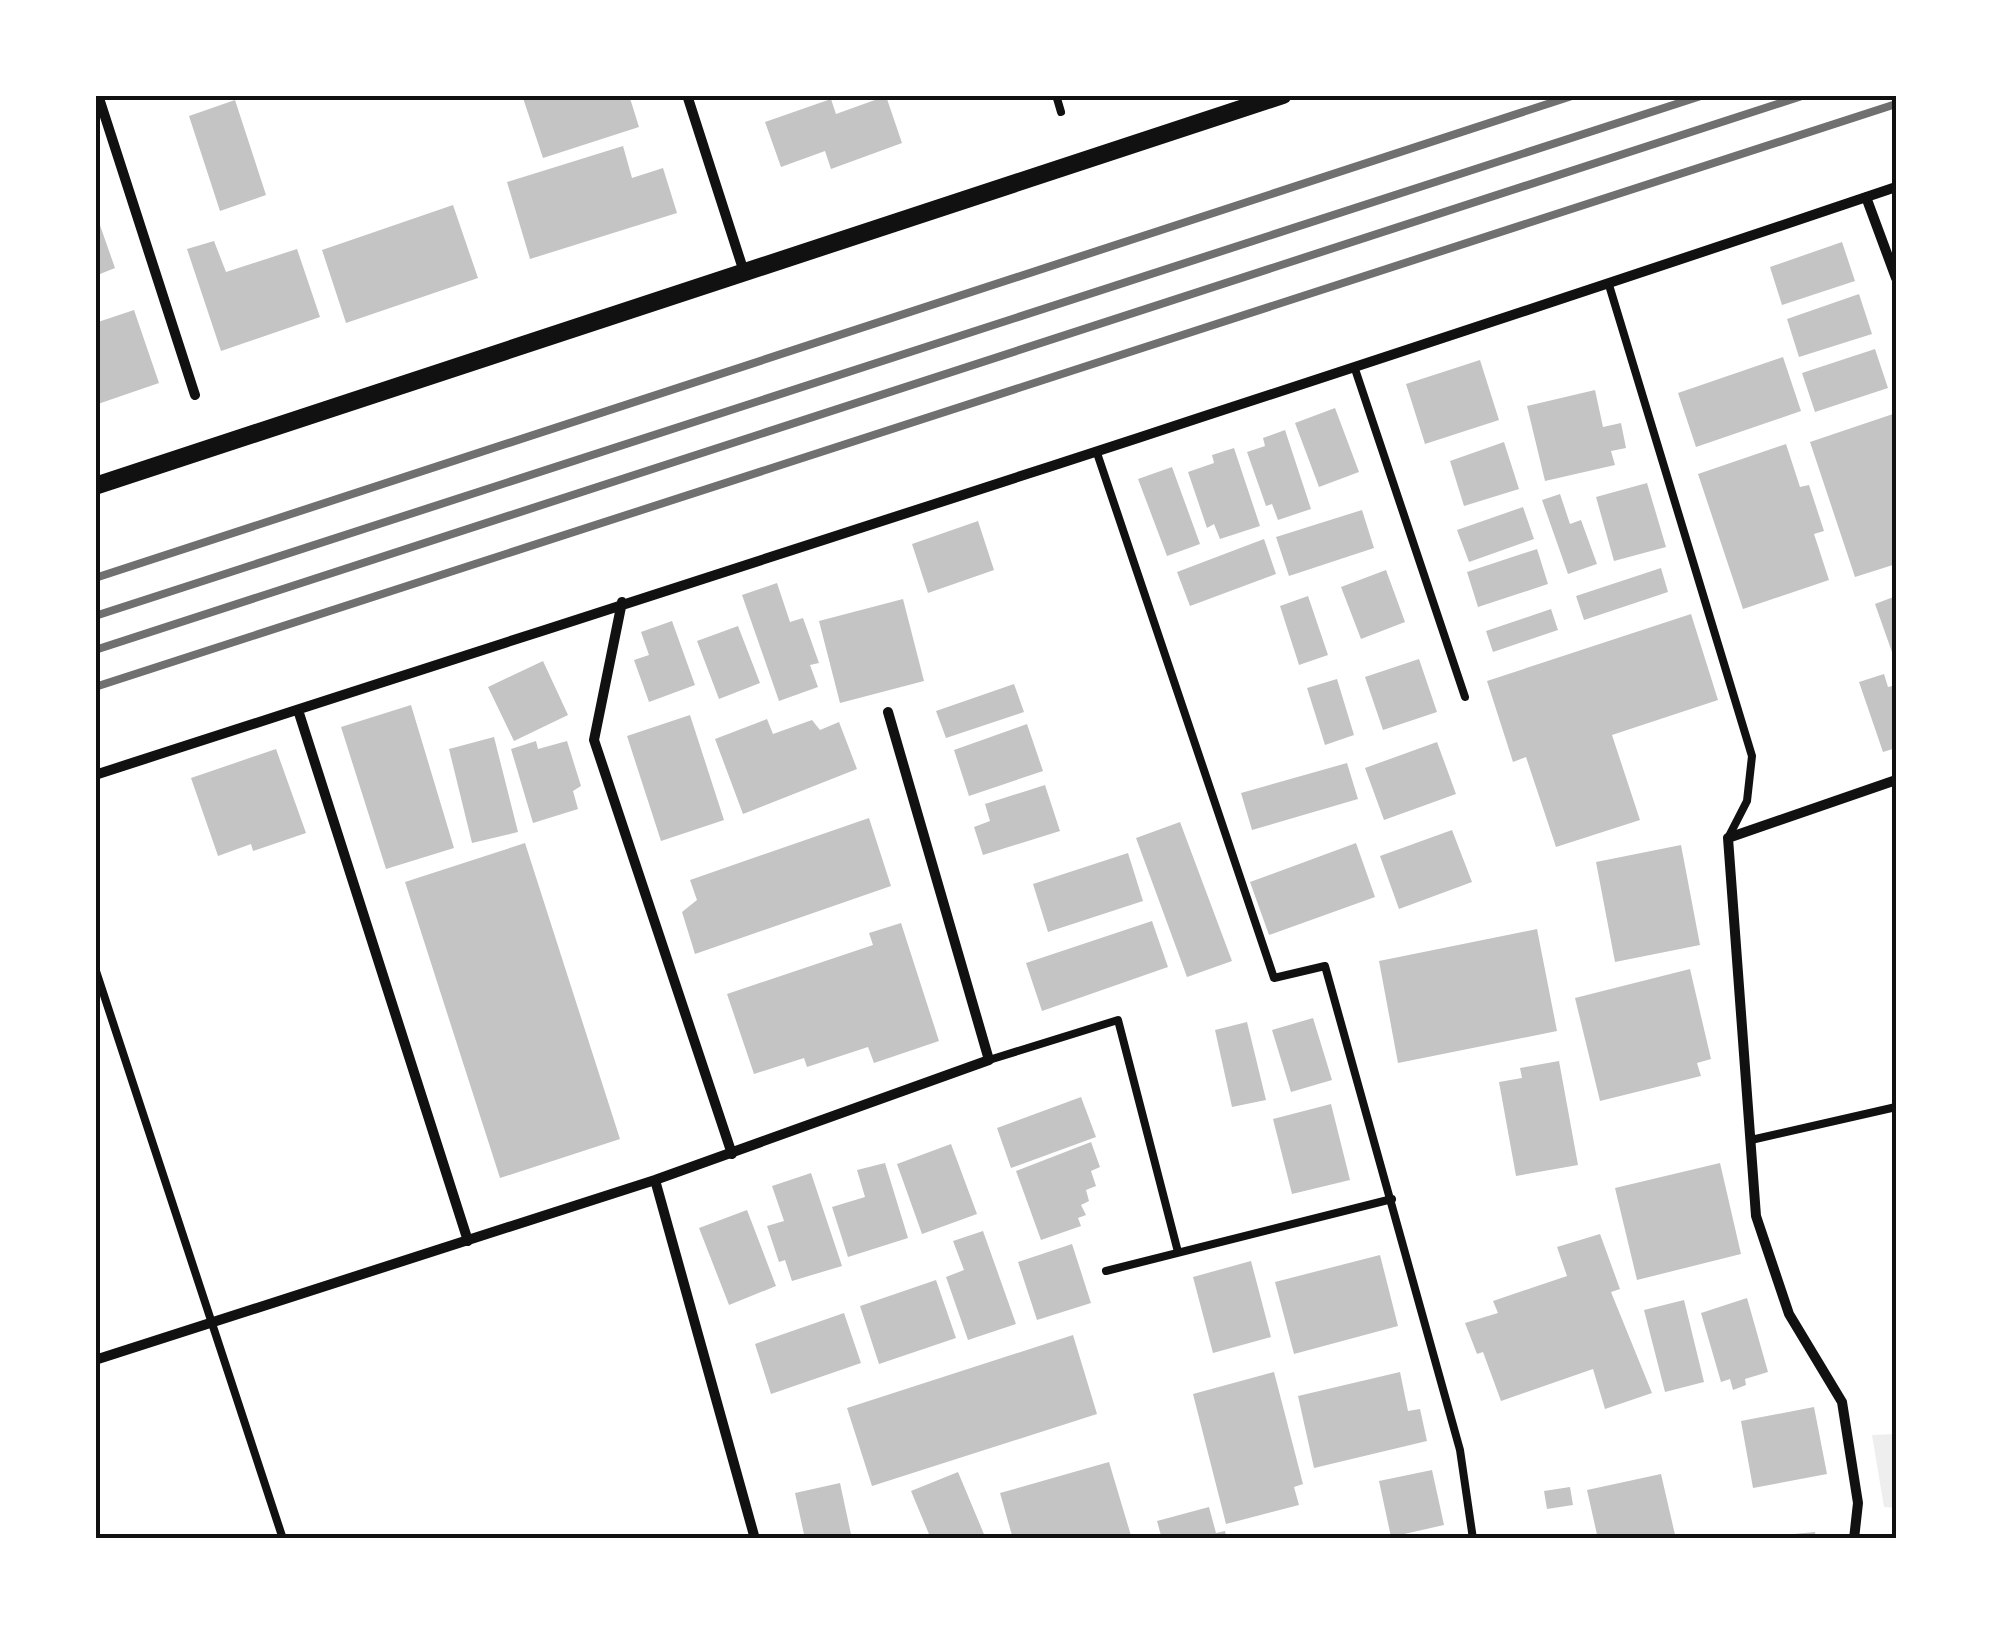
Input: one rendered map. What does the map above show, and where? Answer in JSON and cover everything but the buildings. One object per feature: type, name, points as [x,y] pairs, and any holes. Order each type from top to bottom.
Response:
[{"type":"street","points":[[98,95],[195,395]]},
{"type":"street","points":[[686,95],[744,272]]},
{"type":"street","points":[[95,486],[1283,95]]},
{"type":"street","points":[[95,775],[622,602],[1097,454],[1896,187]]},
{"type":"street","points":[[1866,197],[1896,278]]},
{"type":"street","points":[[622,602],[594,740],[732,1154]]},
{"type":"street","points":[[298,710],[468,1240]]},
{"type":"street","points":[[95,1360],[655,1180],[990,1060],[888,712]]},
{"type":"street","points":[[1854,1539],[1858,1502],[1842,1402],[1789,1314],[1756,1216],[1728,838],[1896,780]]},
{"type":"street","points":[[655,1180],[755,1539]]},
{"type":"lane","points":[[1056,95],[1061,112]]},
{"type":"lane","points":[[1609,286],[1752,756],[1747,800],[1728,838]]},
{"type":"lane","points":[[1355,369],[1465,697]]},
{"type":"lane","points":[[1097,454],[1274,978],[1324,966],[1460,1450],[1473,1539]]},
{"type":"lane","points":[[95,968],[208,1323],[283,1539]]},
{"type":"lane","points":[[990,1060],[1118,1020],[1178,1252]]},
{"type":"lane","points":[[1750,1140],[1896,1107]]},
{"type":"lane","points":[[1106,1271],[1392,1199]]},
{"type":"shaded area","points":[[1896,1434],[1896,1508],[1884,1507],[1872,1435]]},
{"type":"railway","points":[[95,578],[1575,95]]},
{"type":"railway","points":[[95,616],[1704,95]]},
{"type":"railway","points":[[95,650],[1805,95]]},
{"type":"railway","points":[[95,687],[1896,104]]}]
